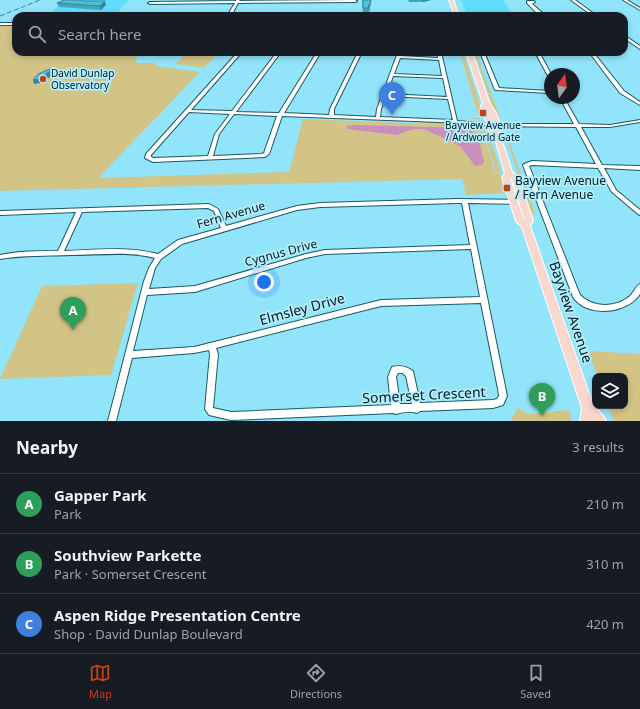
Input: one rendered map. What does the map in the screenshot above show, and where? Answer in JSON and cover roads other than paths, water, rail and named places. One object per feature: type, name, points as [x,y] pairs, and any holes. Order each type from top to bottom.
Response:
[{"type":"main road","points":[[451,0],[456,12]]},
{"type":"main road","name":"Bayview Avenue","points":[[470,56],[486,103],[490,106],[494,137],[499,141],[509,173],[506,178],[517,200],[520,221],[526,226],[588,408],[600,421]]},
{"type":"main road","name":"Bayview Avenue","points":[[586,421],[588,408]]},
{"type":"street","points":[[150,3],[354,0]]},
{"type":"street","points":[[573,0],[590,12]]},
{"type":"street","points":[[625,0],[640,9]]},
{"type":"street","points":[[231,12],[237,1]]},
{"type":"street","points":[[531,4],[538,12]]},
{"type":"street","points":[[632,4],[640,4]]},
{"type":"street","points":[[0,24],[12,24]]},
{"type":"street","points":[[628,40],[640,48]]},
{"type":"street","points":[[236,56],[148,155],[148,158],[153,160],[263,156],[266,154],[280,115],[317,56]]},
{"type":"street","points":[[210,158],[217,134],[276,56]]},
{"type":"street","points":[[331,117],[332,109],[358,56]]},
{"type":"street","points":[[439,56],[455,120]]},
{"type":"street","points":[[484,56],[497,89],[544,92]]},
{"type":"street","points":[[539,56],[546,68]]},
{"type":"street","points":[[594,56],[622,92],[640,104]]},
{"type":"street","points":[[378,118],[379,109],[398,57],[440,59]]},
{"type":"street","points":[[391,75],[445,77]]},
{"type":"street","points":[[384,96],[449,98]]},
{"type":"street","points":[[565,104],[614,191],[640,213]]},
{"type":"street","points":[[187,111],[578,126],[619,126],[640,121]]},
{"type":"street","points":[[440,121],[455,120],[493,123]]},
{"type":"street","points":[[640,168],[529,163],[526,165],[526,170],[580,302],[599,308],[615,307],[633,297],[640,287]]},
{"type":"street","name":"Fern Avenue","points":[[112,421],[144,292],[152,268],[159,256],[180,242],[224,228],[308,206],[517,200]]},
{"type":"street","name":"Somerset Crescent","points":[[212,346],[213,364],[209,402],[210,408],[212,412],[231,416],[417,409],[493,404],[500,402],[503,396],[502,389],[465,201]]},
{"type":"street","points":[[0,214],[209,206],[216,210],[224,228]]},
{"type":"street","points":[[60,253],[80,210]]},
{"type":"street","name":"Cygnus Drive","points":[[144,292],[195,289],[306,256],[325,252],[473,247]]},
{"type":"street","points":[[0,257],[20,254],[134,252],[159,256]]},
{"type":"street","name":"Elmsley Drive","points":[[128,354],[194,350],[352,309],[381,304],[484,300]]},
{"type":"street","points":[[396,410],[392,376],[394,370],[399,369],[406,370],[410,374],[417,409]]},
{"type":"railway","points":[[0,16],[40,0]]},
{"type":"place","name":"David Dunlap Observatory","points":[[43,79]]},
{"type":"place","name":"Bayview Avenue / Ardworld Gate","points":[[483,113]]},
{"type":"place","name":"Aspen Ridge Presentation Centre","points":[[392,115]]},
{"type":"place","name":"Bayview Avenue / Fern Avenue","points":[[507,188]]},
{"type":"place","name":"Gapper Park","points":[[73,330]]},
{"type":"place","name":"Southview Parkette","points":[[542,416]]}]
